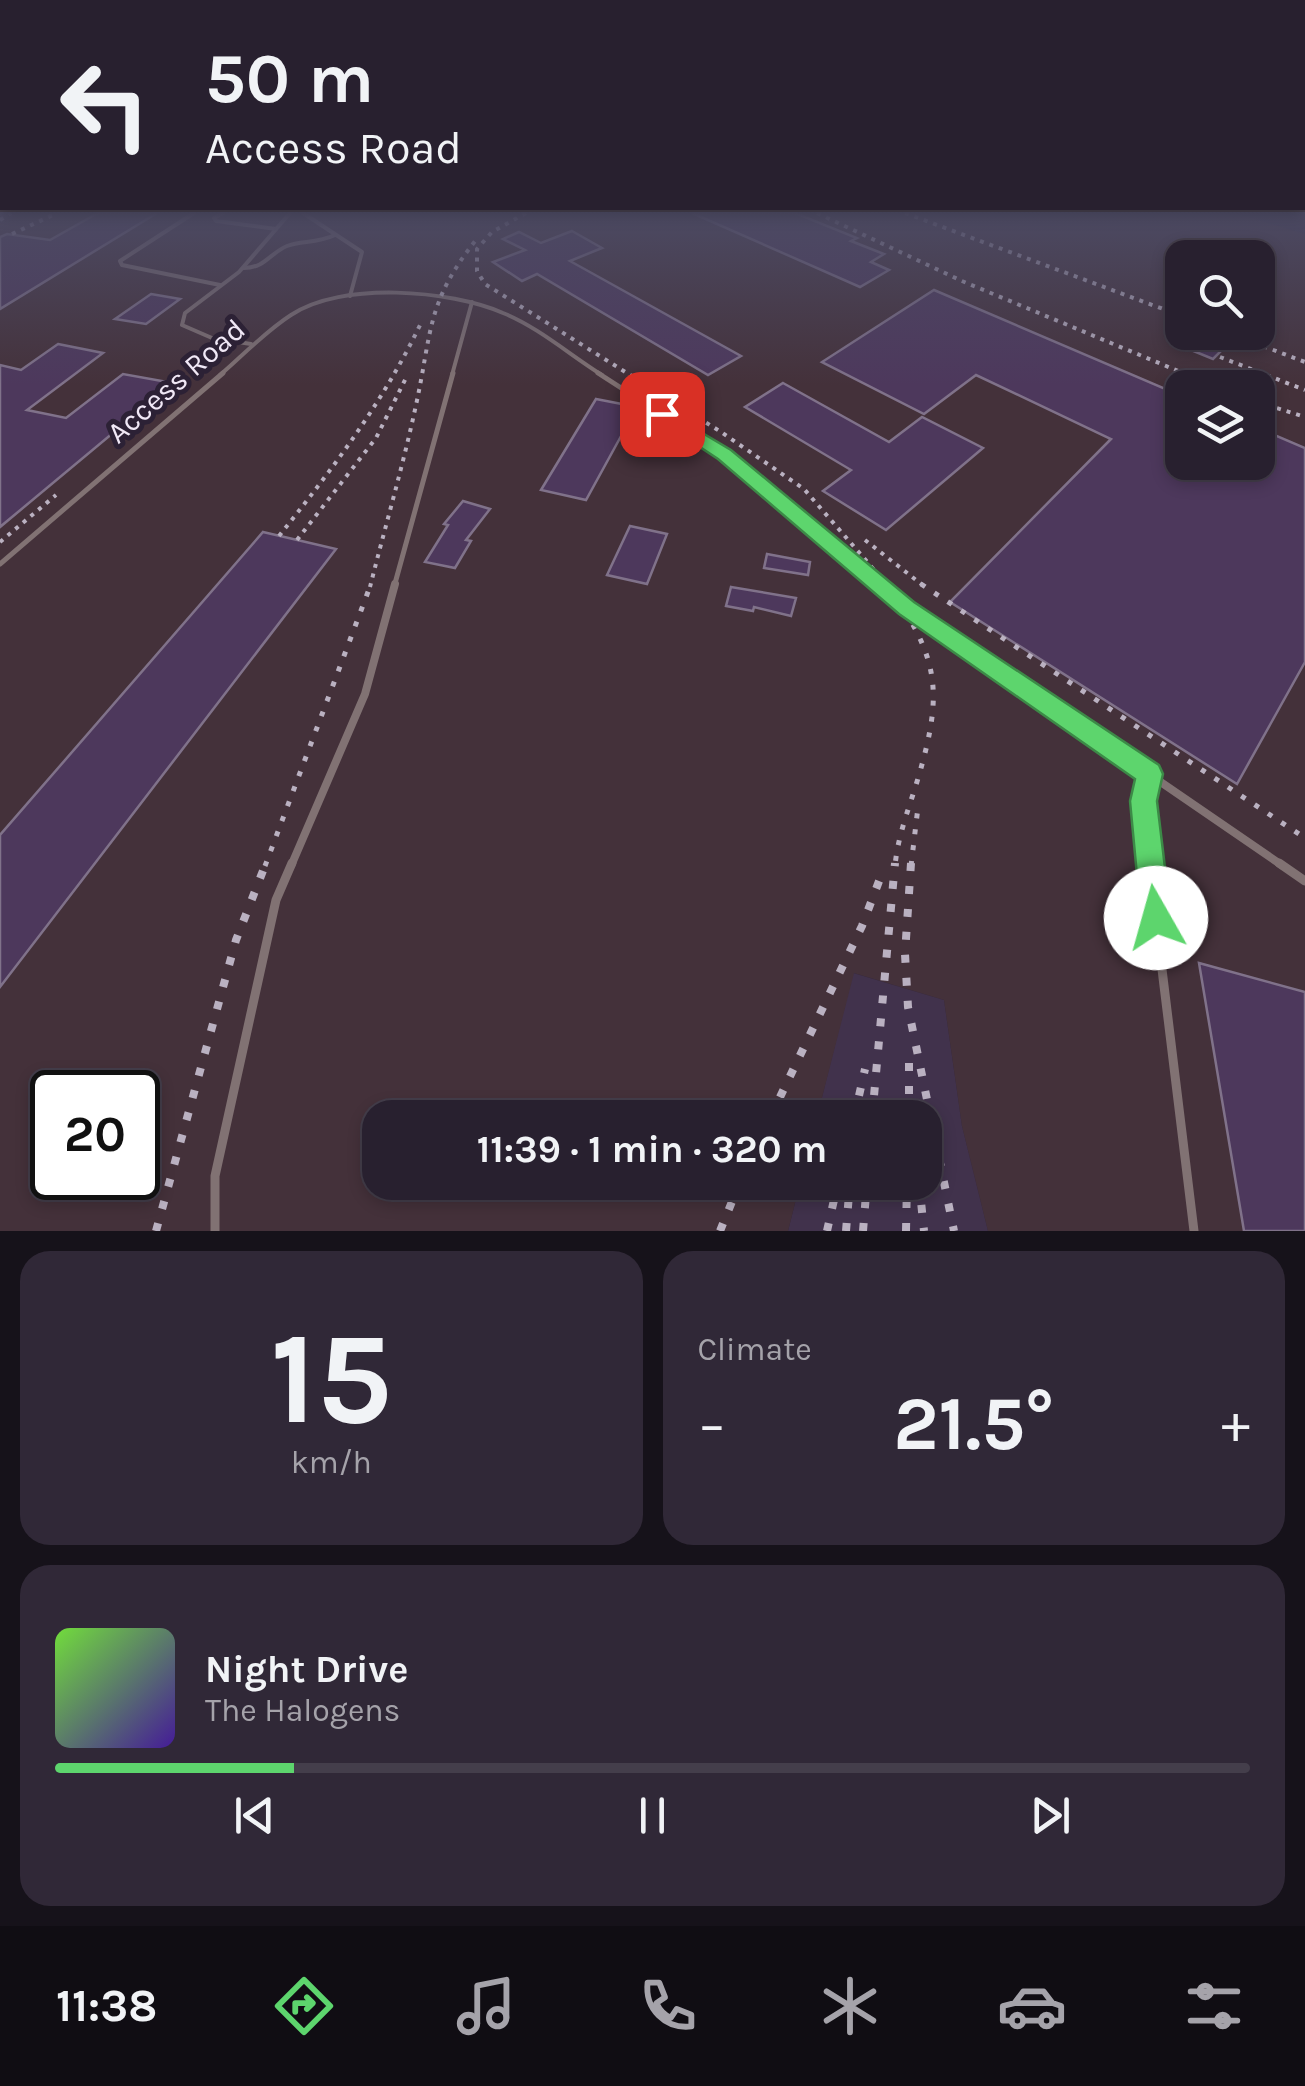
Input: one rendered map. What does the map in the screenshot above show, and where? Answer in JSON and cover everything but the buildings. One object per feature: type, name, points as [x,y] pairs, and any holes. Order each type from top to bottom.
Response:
[{"type":"lane","points":[[140,270],[221,286]]},
{"type":"lane","points":[[240,270],[185,313],[182,326],[212,338],[252,344]]},
{"type":"lane","points":[[350,296],[357,270]]},
{"type":"lane","name":"Access Road","points":[[0,564],[292,312],[350,296],[430,296],[472,302],[507,314],[725,455],[906,608],[1305,880]]},
{"type":"lane","points":[[215,1231],[215,1176],[276,900],[364,694],[472,302]]},
{"type":"lane","points":[[1150,774],[1143,801],[1146,839],[1194,1231]]},
{"type":"shaded area","points":[[0,270],[1165,270],[1165,350],[1275,350],[1275,270],[1305,270],[1305,1231],[988,1231],[962,1126],[944,1000],[854,973],[821,1100],[362,1100],[362,1200],[796,1200],[788,1231],[0,1231]]},
{"type":"shaded area","points":[[853,973],[944,1000],[962,1126],[988,1231],[788,1231],[796,1200],[942,1200],[942,1100],[821,1100]]},
{"type":"railway","points":[[370,586],[411,428],[433,319],[455,270]]},
{"type":"railway","points":[[477,270],[485,284],[721,432],[804,489],[889,587]]},
{"type":"railway","points":[[939,270],[1176,370]]},
{"type":"railway","points":[[1059,270],[1165,310]]},
{"type":"railway","points":[[279,536],[357,433],[422,321]]},
{"type":"railway","points":[[1273,350],[1305,362]]},
{"type":"railway","points":[[1220,357],[1305,390]]},
{"type":"railway","points":[[297,540],[376,438],[407,376]]},
{"type":"railway","points":[[1275,407],[1305,417]]},
{"type":"railway","points":[[0,542],[56,495]]},
{"type":"railway","points":[[865,540],[922,585]]},
{"type":"railway","points":[[922,585],[1305,838]]},
{"type":"railway","points":[[265,866],[370,586]]},
{"type":"railway","points":[[889,587],[926,654],[933,696],[927,745],[895,866]]},
{"type":"railway","points":[[911,866],[918,807]]},
{"type":"railway","points":[[156,1231],[236,940],[266,863]]},
{"type":"railway","points":[[874,1100],[895,863]]},
{"type":"railway","points":[[911,863],[905,954],[908,1007],[954,1231]]},
{"type":"railway","points":[[779,1100],[862,926],[884,868]]},
{"type":"railway","points":[[909,1063],[909,1100]]},
{"type":"railway","points":[[858,1100],[865,1069]]},
{"type":"railway","points":[[720,1231],[733,1200]]},
{"type":"railway","points":[[827,1231],[834,1200]]},
{"type":"railway","points":[[846,1231],[849,1200]]},
{"type":"railway","points":[[863,1231],[866,1200]]},
{"type":"railway","points":[[906,1231],[907,1200]]},
{"type":"railway","points":[[921,1200],[924,1231]]},
{"type":"route","points":[[662,414],[754,478],[817,536],[906,608],[1150,774],[1143,801],[1156,918]]}]
